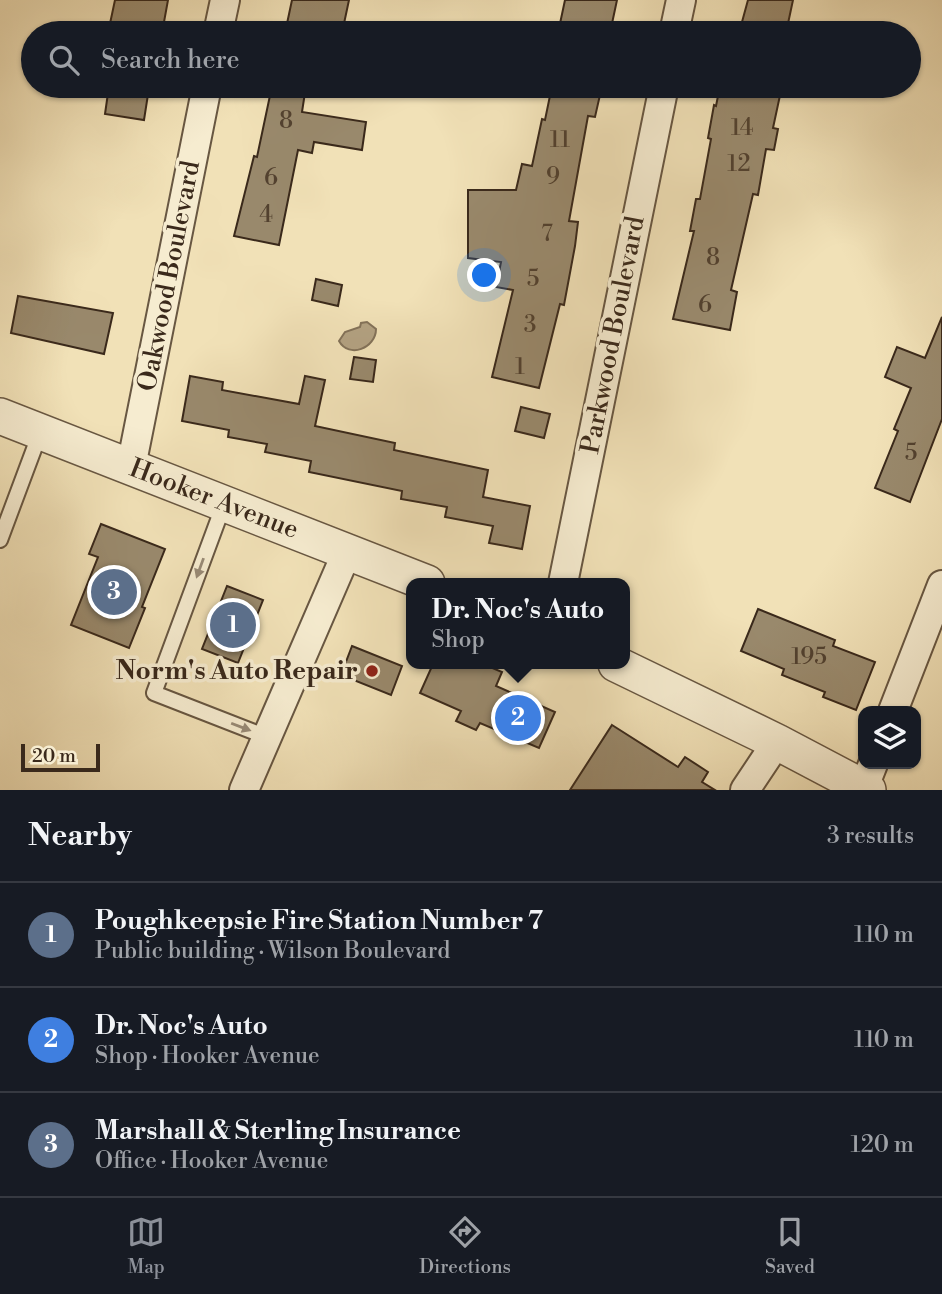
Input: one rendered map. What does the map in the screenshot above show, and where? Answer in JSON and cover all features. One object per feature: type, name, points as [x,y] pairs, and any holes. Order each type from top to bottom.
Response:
[{"type":"street","points":[[221,21],[225,0]]},
{"type":"street","points":[[677,21],[681,0]]},
{"type":"street","name":"Oakwood Boulevard","points":[[131,467],[205,98]]},
{"type":"street","name":"Parkwood Boulevard","points":[[564,578],[662,98]]},
{"type":"street","name":"Hooker Avenue","points":[[0,416],[414,578]]},
{"type":"street","points":[[244,790],[347,552]]},
{"type":"street","points":[[895,706],[942,585]]},
{"type":"street","points":[[626,669],[777,742],[869,780]]},
{"type":"street","points":[[746,790],[777,742]]},
{"type":"lane","points":[[0,540],[40,431]]},
{"type":"lane","points":[[224,504],[154,693],[267,737]]},
{"type":"shaded area","points":[[367,322],[376,329],[375,336],[367,346],[355,350],[343,346],[339,341],[345,332]]},
{"type":"building","points":[[115,0],[168,0],[164,21],[111,21]]},
{"type":"building","points":[[292,0],[349,0],[345,21],[288,21]]},
{"type":"building","points":[[565,0],[617,0],[613,21],[561,21]]},
{"type":"building","points":[[748,0],[793,0],[789,21],[742,21]]},
{"type":"building","points":[[107,98],[147,98],[144,120],[105,114]]},
{"type":"building","points":[[269,98],[304,98],[302,112],[366,122],[362,150],[314,142],[312,153],[298,150],[279,245],[234,236],[254,156],[257,157]]},
{"type":"building","points":[[550,98],[599,98],[595,117],[588,116],[569,221],[578,222],[564,305],[560,304],[539,388],[492,377],[513,290],[496,287],[501,262],[468,258],[468,190],[516,190],[522,164],[532,166],[542,119],[545,120]]},
{"type":"building","points":[[718,98],[779,98],[773,128],[778,129],[774,150],[766,149],[758,195],[753,194],[731,290],[737,292],[730,330],[673,319],[694,231],[690,231],[696,199],[700,199],[711,139],[708,138],[714,105],[716,106]]},
{"type":"building","points":[[316,279],[342,285],[338,306],[312,300]]},
{"type":"building","points":[[18,296],[113,313],[104,354],[11,333]]},
{"type":"building","points":[[942,317],[942,419],[910,502],[875,488],[898,431],[894,429],[911,388],[885,377],[897,347],[925,358]]},
{"type":"building","points":[[354,357],[376,360],[373,382],[350,379]]},
{"type":"building","points":[[190,376],[223,382],[222,390],[299,404],[305,376],[325,380],[315,426],[395,443],[394,450],[488,470],[483,497],[530,506],[522,549],[489,543],[493,526],[445,517],[447,507],[401,499],[402,491],[309,472],[311,461],[265,452],[267,444],[228,437],[229,430],[182,421]]},
{"type":"building","points":[[521,407],[550,414],[544,438],[515,431]]},
{"type":"building","points":[[101,524],[165,549],[129,648],[71,625],[98,557],[89,554]]},
{"type":"building","points":[[227,586],[263,600],[238,663],[202,649]]},
{"type":"building","points":[[758,609],[835,640],[833,646],[875,662],[856,710],[823,697],[825,692],[782,675],[784,669],[741,651]]},
{"type":"building","name":"Norm's Auto Repair","points":[[352,646],[402,666],[391,695],[341,675]]},
{"type":"building","points":[[431,669],[495,669],[502,672],[496,686],[555,712],[539,748],[480,723],[476,730],[456,721],[461,711],[420,693]]},
{"type":"building","points":[[612,725],[678,767],[685,757],[708,772],[702,782],[715,790],[570,790]]},
{"type":"place","name":"Marshall & Sterling Insurance","points":[[114,592]]},
{"type":"place","name":"Poughkeepsie Fire Station Number 7","points":[[233,625]]},
{"type":"place","name":"Norm's Auto Repair","points":[[372,671]]},
{"type":"place","name":"Dr. Noc's Auto","points":[[518,718]]}]
